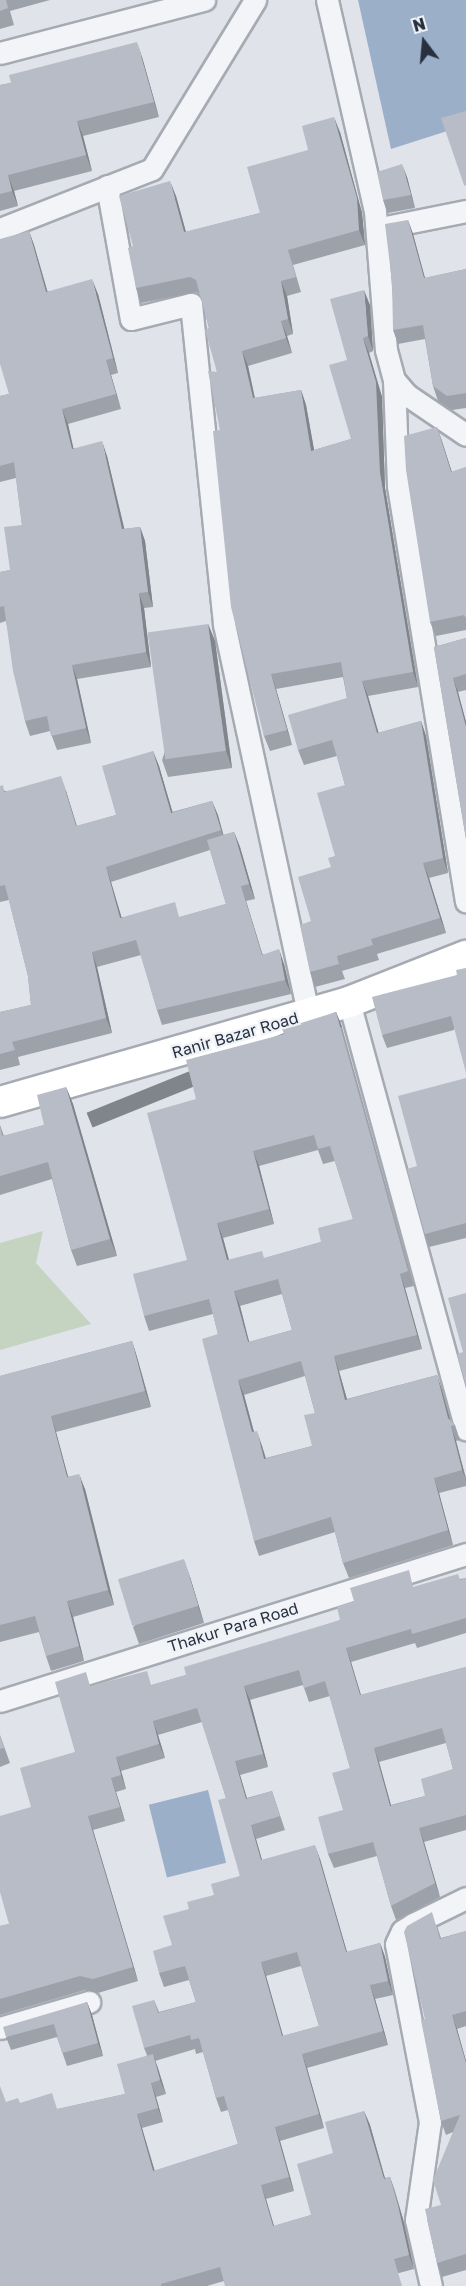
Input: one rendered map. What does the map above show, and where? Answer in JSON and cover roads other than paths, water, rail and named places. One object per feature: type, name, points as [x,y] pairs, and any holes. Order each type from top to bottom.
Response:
[{"type":"main road","name":"Ranir Bazar Road","points":[[0,1102],[349,1002],[466,956]]},
{"type":"street","points":[[0,53],[204,0]]},
{"type":"street","points":[[0,229],[152,169],[255,0]]},
{"type":"street","points":[[327,0],[377,228],[386,350],[394,380],[398,486],[435,649],[466,901]]},
{"type":"street","points":[[107,186],[131,319],[191,304],[224,624],[308,1014]]},
{"type":"street","points":[[377,228],[466,211]]},
{"type":"street","points":[[394,380],[406,395],[466,435]]},
{"type":"street","points":[[349,1002],[466,1429]]},
{"type":"street","name":"Thakur Para Road","points":[[0,1701],[466,1554]]},
{"type":"street","points":[[431,2286],[416,2220],[430,2122],[396,1944],[402,1931],[466,1898]]},
{"type":"street","points":[[0,2028],[89,2002]]},
{"type":"water","points":[[358,0],[466,0],[466,125],[391,149]]},
{"type":"water","points":[[208,1790],[226,1863],[167,1878],[149,1805]]}]
